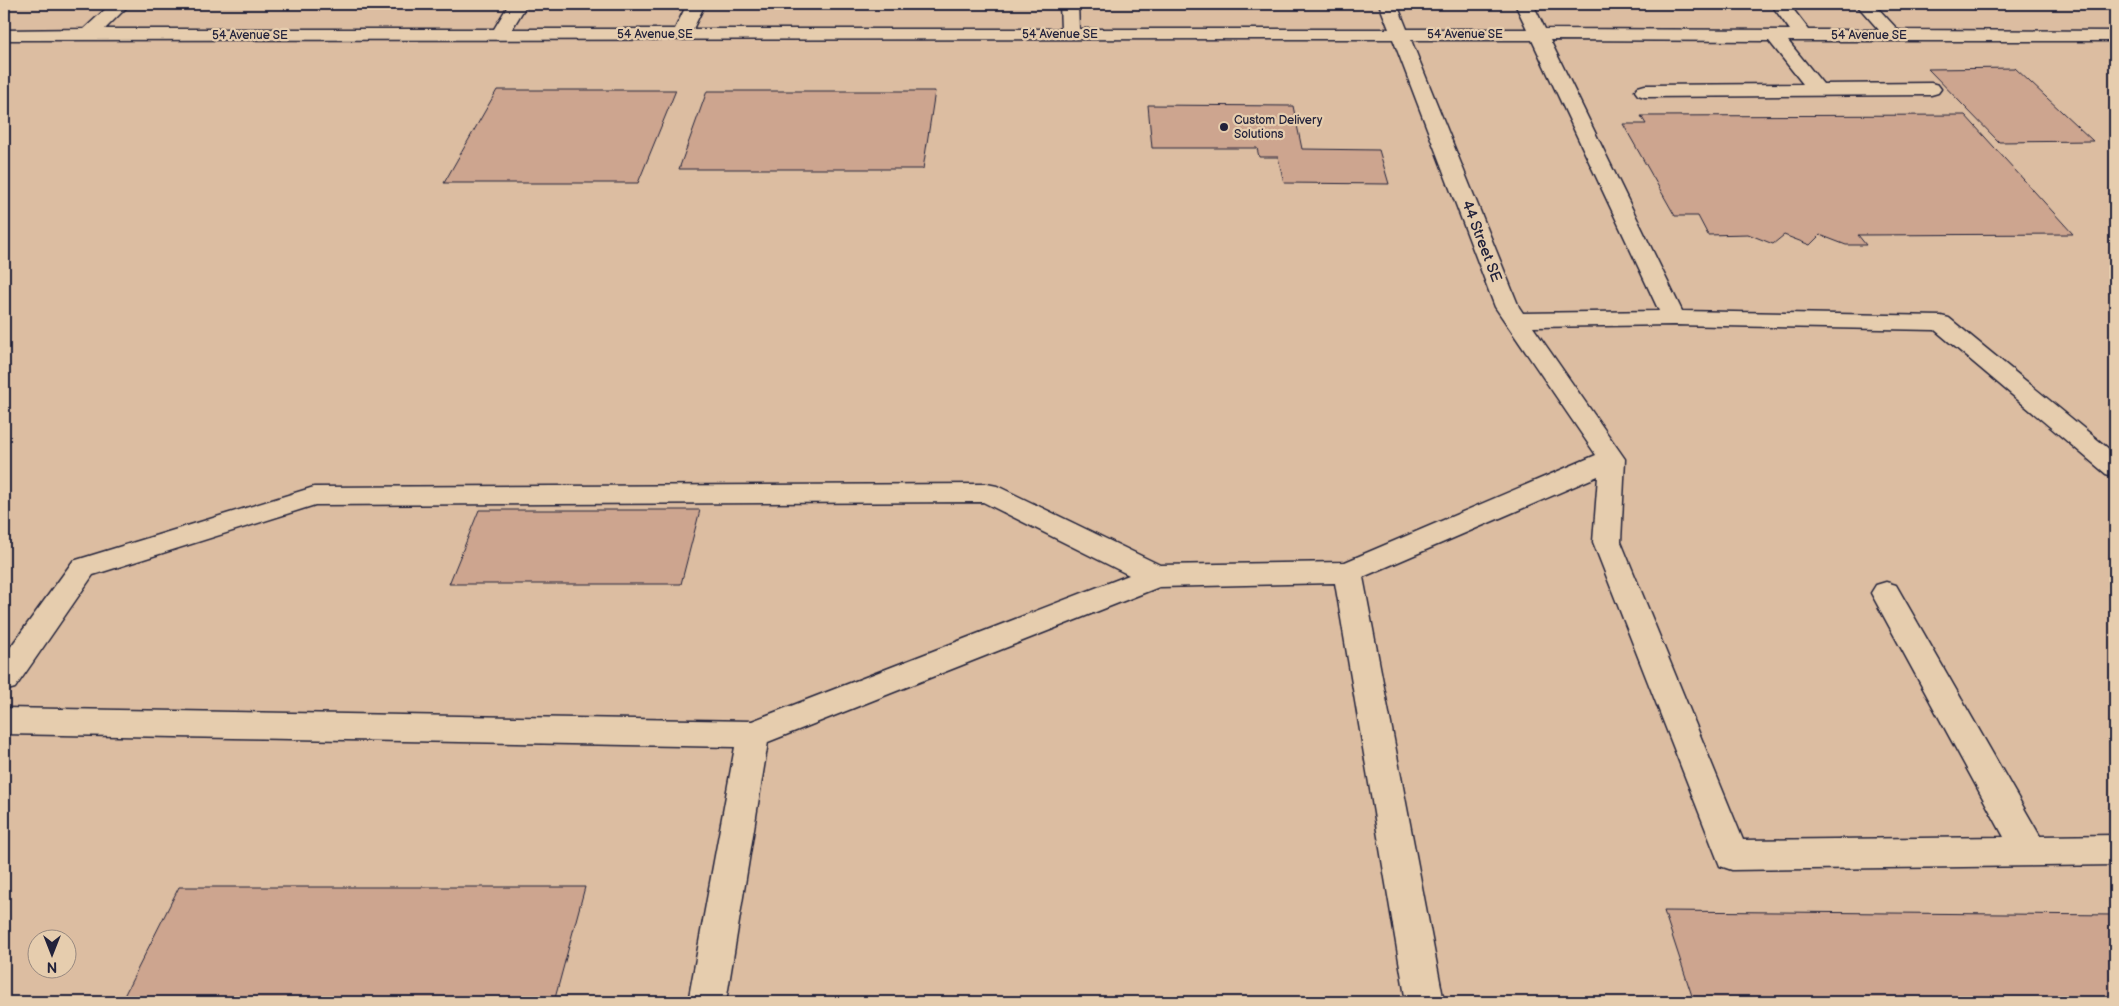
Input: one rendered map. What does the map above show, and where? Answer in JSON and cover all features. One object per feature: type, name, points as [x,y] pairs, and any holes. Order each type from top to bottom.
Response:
[{"type":"street","points":[[89,35],[121,4]]},
{"type":"street","points":[[500,35],[518,4]]},
{"type":"street","points":[[682,34],[696,4]]},
{"type":"street","points":[[1069,4],[1070,34]]},
{"type":"street","name":"44 Street SE","points":[[1388,4],[1508,307],[1612,459]]},
{"type":"street","points":[[1524,4],[1674,318]]},
{"type":"street","points":[[1780,4],[1804,35]]},
{"type":"street","points":[[1865,4],[1893,35]]},
{"type":"street","name":"54 Avenue SE","points":[[4,35],[1538,34],[2115,36]]},
{"type":"street","points":[[1774,35],[1818,90]]},
{"type":"street","points":[[1645,90],[1931,89]]},
{"type":"street","points":[[1516,320],[1674,318],[1941,323],[2115,468]]},
{"type":"street","points":[[4,721],[753,734],[1156,576],[1348,572],[1612,459],[1607,542],[1732,855],[2115,850]]},
{"type":"street","points":[[4,680],[82,568],[314,496],[988,492],[1156,576]]},
{"type":"street","points":[[1348,572],[1425,1002]]},
{"type":"street","points":[[1886,593],[2030,851]]},
{"type":"street","points":[[707,1002],[753,734]]},
{"type":"shaded area","points":[[4,4],[2115,4],[2115,1002],[4,1002]]},
{"type":"building","points":[[2015,68],[2093,141],[1999,142],[1928,69]]},
{"type":"building","points":[[497,90],[676,90],[638,183],[444,183]]},
{"type":"building","points":[[707,91],[935,91],[923,169],[679,169]]},
{"type":"building","name":"Custom Delivery Solutions","points":[[1148,105],[1293,106],[1302,149],[1379,150],[1389,184],[1284,183],[1278,157],[1259,157],[1257,148],[1152,148]]},
{"type":"building","points":[[1965,115],[2073,234],[1858,235],[1866,245],[1846,245],[1820,235],[1810,245],[1784,235],[1773,244],[1748,234],[1708,235],[1698,216],[1675,216],[1623,124],[1646,124],[1641,116]]},
{"type":"building","points":[[479,510],[700,510],[681,584],[449,584]]},
{"type":"building","points":[[179,887],[585,887],[554,1002],[121,1002]]},
{"type":"building","points":[[1664,911],[2115,915],[2115,1002],[1694,1002]]},
{"type":"place","name":"Custom Delivery Solutions","points":[[1224,127]]}]
